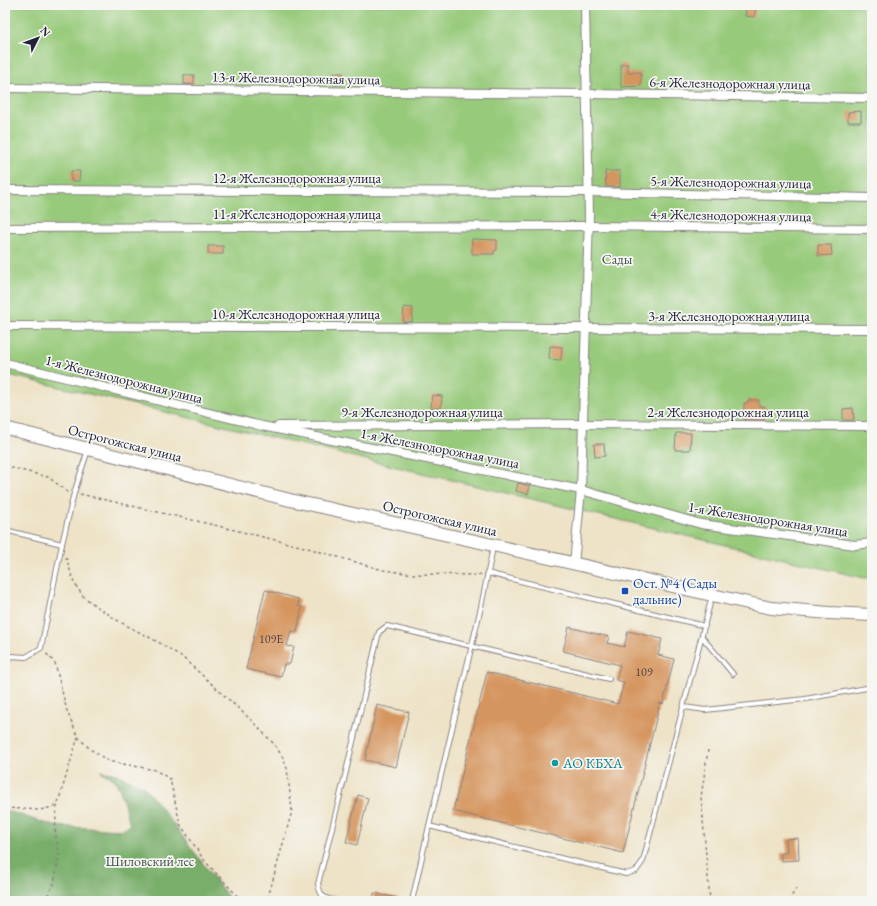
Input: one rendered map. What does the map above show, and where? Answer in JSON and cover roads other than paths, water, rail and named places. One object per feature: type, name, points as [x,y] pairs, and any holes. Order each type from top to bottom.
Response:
[{"type":"street","points":[[574,564],[581,490],[589,226],[585,5]]},
{"type":"street","name":"13-я Железнодорожная улица","points":[[5,88],[587,94]]},
{"type":"street","name":"6-я Железнодорожная улица","points":[[587,94],[872,98]]},
{"type":"street","name":"12-я Железнодорожная улица","points":[[5,190],[589,192]]},
{"type":"street","name":"5-я Железнодорожная улица","points":[[589,192],[872,198]]},
{"type":"street","name":"11-я Железнодорожная улица","points":[[5,228],[589,226]]},
{"type":"street","name":"4-я Железнодорожная улица","points":[[589,226],[872,229]]},
{"type":"street","name":"10-я Железнодорожная улица","points":[[5,326],[586,328]]},
{"type":"street","name":"3-я Железнодорожная улица","points":[[586,328],[872,329]]},
{"type":"street","name":"1-я Железнодорожная улица","points":[[5,363],[262,426],[581,490],[701,524],[855,545],[872,543]]},
{"type":"street","name":"9-я Железнодорожная улица","points":[[262,426],[583,424]]},
{"type":"street","name":"2-я Железнодорожная улица","points":[[583,424],[872,426]]},
{"type":"street","name":"Острогожская улица","points":[[5,428],[290,500],[771,608],[872,615]]},
{"type":"lane","points":[[5,664],[11,656],[26,657],[40,648],[72,499],[88,449]]},
{"type":"lane","points":[[5,530],[62,544]]},
{"type":"lane","points":[[412,901],[481,607],[493,545]]},
{"type":"lane","points":[[487,573],[704,626]]},
{"type":"lane","points":[[429,826],[626,874],[636,871],[643,861],[712,595]]},
{"type":"lane","points":[[338,901],[326,898],[320,893],[318,884],[379,632],[387,626],[608,679]]},
{"type":"lane","points":[[702,636],[733,674]]},
{"type":"lane","points":[[684,707],[706,710],[805,699],[872,687]]},
{"type":"place","name":"Ост. №4 (Сады дальние)","points":[[625,591]]},
{"type":"place","name":"АО КБХА","points":[[555,763]]},
{"type":"park label","name":"Сады","points":[[617,259]]},
{"type":"park label","name":"Шиловский лес","points":[[150,861]]}]
